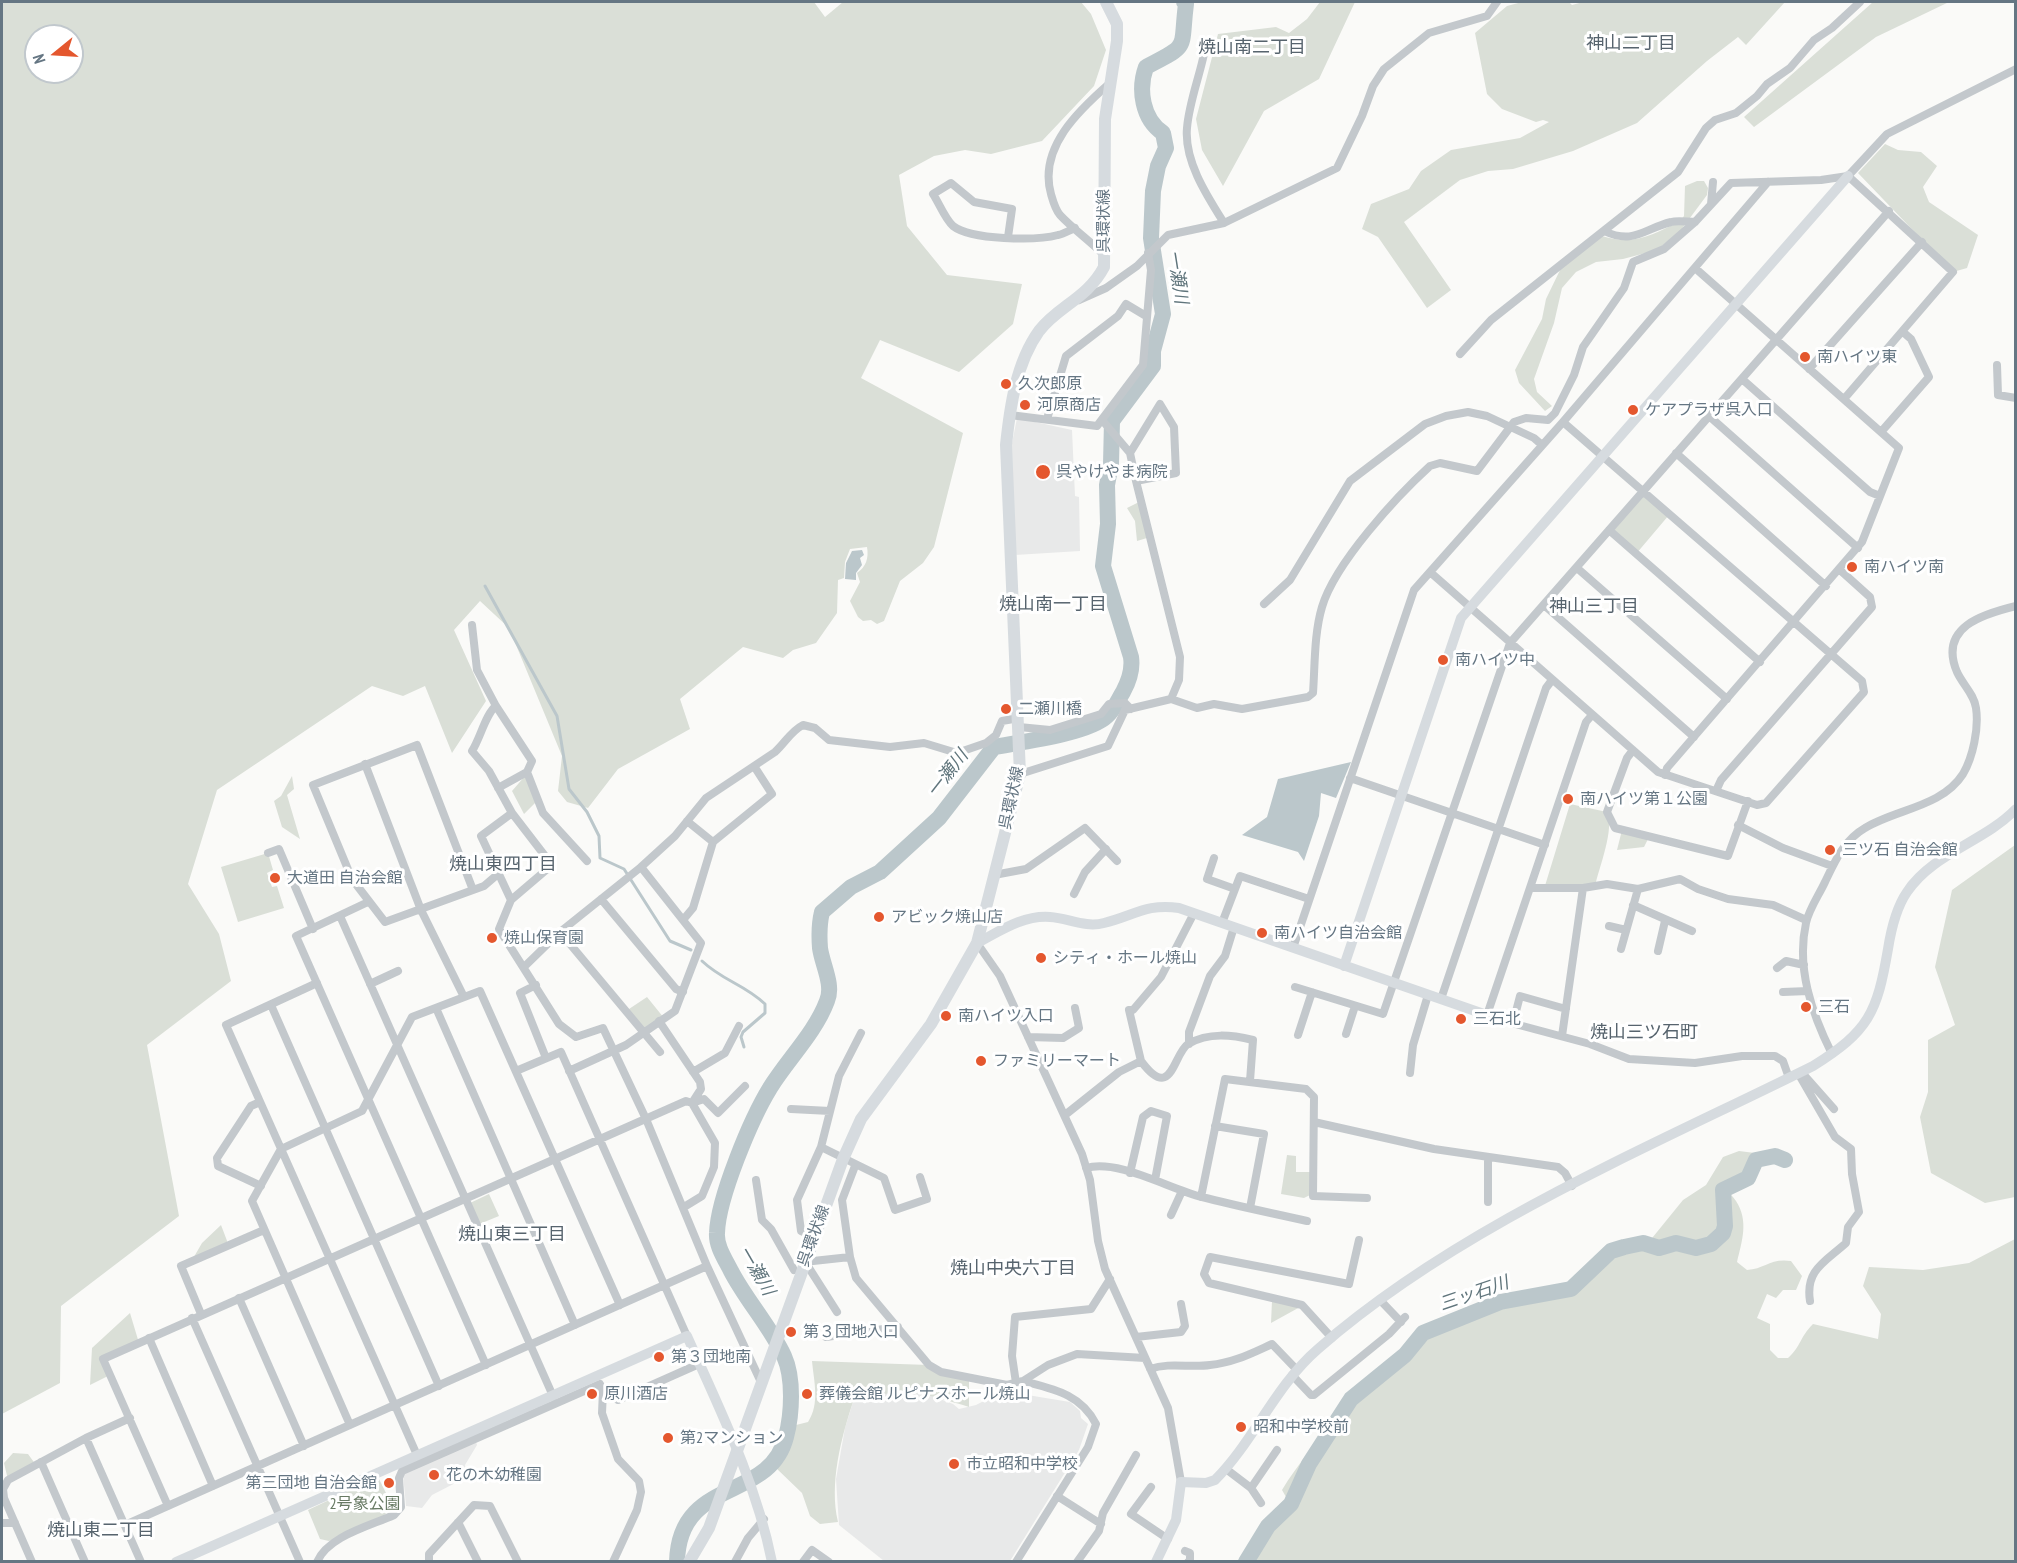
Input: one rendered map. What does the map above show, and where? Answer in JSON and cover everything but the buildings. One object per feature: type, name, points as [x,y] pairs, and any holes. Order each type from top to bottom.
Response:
[{"type":"main road","name":"呉環状線","points":[[691,1559],[713,1515],[813,1236],[861,1119],[931,1024],[977,943],[1020,774],[1006,445],[1010,415],[1026,357],[1040,330],[1095,283],[1104,267],[1105,119],[1115,58],[1117,24],[1106,2]]},
{"type":"street","points":[[1072,303],[1106,288],[1137,266],[1168,236],[1224,223],[1337,168],[1362,116],[1373,86],[1384,69],[1428,33],[1487,16],[1497,2]]},
{"type":"street","points":[[1460,354],[1491,320],[1678,172],[1706,128],[1715,120],[1736,113],[1757,96],[1767,84],[1790,68],[1814,40],[1832,28],[1860,2]]},
{"type":"street","points":[[1204,54],[1187,129],[1189,150],[1203,189],[1224,223]]},
{"type":"street","points":[[1344,966],[1461,618],[1887,134],[2016,69]]},
{"type":"street","points":[[1104,255],[1059,214],[1049,186],[1048,162],[1066,130],[1093,95],[1110,83]]},
{"type":"street","points":[[1020,774],[1108,746],[1114,737],[1118,720],[1125,710],[1171,699],[1197,708],[1214,704],[1242,709],[1308,697],[1313,693],[1322,606],[1347,562],[1381,516],[1430,466],[1440,462],[1477,471],[1510,427],[1526,418],[1548,420],[1555,413],[1574,375],[1583,347],[1624,288],[1633,262],[1664,249],[1695,222],[1731,183],[1848,176],[1953,272],[1844,399]]},
{"type":"street","points":[[1711,204],[1713,182]]},
{"type":"street","points":[[1293,948],[1414,590],[1563,422],[1768,182]]},
{"type":"street","points":[[1008,237],[1012,209],[974,202],[951,183],[933,194],[952,225],[967,232],[1008,237],[1052,236],[1075,228]]},
{"type":"street","points":[[1295,987],[1383,1014],[1510,644],[1888,211]]},
{"type":"street","points":[[1604,231],[1620,238],[1645,234],[1672,222],[1695,222]]},
{"type":"street","points":[[1809,369],[1922,242]]},
{"type":"street","points":[[1010,415],[1097,426],[1143,365],[1151,270],[1148,253]]},
{"type":"street","points":[[1665,775],[1667,768],[1858,548],[1899,448],[1695,268]]},
{"type":"street","points":[[1047,419],[1066,356],[1118,316],[1126,304],[1146,316]]},
{"type":"street","points":[[1881,432],[1929,377],[1911,339],[1903,332]]},
{"type":"street","points":[[1997,364],[1998,395],[2016,398]]},
{"type":"street","points":[[1742,379],[1870,492],[1880,496]]},
{"type":"street","points":[[1130,453],[1160,404],[1174,427],[1176,473],[1136,482]]},
{"type":"street","points":[[1264,604],[1290,580],[1350,481],[1425,424],[1446,416],[1468,412],[1487,416],[1542,445]]},
{"type":"street","points":[[1709,416],[1858,548]]},
{"type":"street","points":[[1102,420],[1130,453],[1180,657],[1179,680],[1171,699]]},
{"type":"street","points":[[1430,572],[1658,772],[1757,805],[1766,803],[1864,692],[1862,681],[1563,422]]},
{"type":"street","points":[[1676,453],[1826,586]]},
{"type":"street","points":[[1609,530],[1760,662]]},
{"type":"street","points":[[1577,567],[1727,699]]},
{"type":"street","points":[[1716,791],[1721,780],[1872,607],[1870,597],[1840,570]]},
{"type":"street","points":[[1544,605],[1694,737]]},
{"type":"street","points":[[1832,1054],[1819,1027],[1808,991],[1803,944],[1806,921],[1841,850],[1866,827],[1941,795],[1954,787],[1971,753],[1977,724],[1976,706],[1957,672],[1954,652],[1958,635],[1969,621],[1977,617],[2016,606]]},
{"type":"street","points":[[472,625],[477,670],[496,706],[532,761],[527,772],[498,788]]},
{"type":"street","points":[[1441,999],[1546,688],[1552,680]]},
{"type":"street","points":[[524,967],[560,932],[635,872],[687,821],[706,798],[785,743],[794,730],[804,725],[815,728],[829,740],[890,747],[924,742],[957,753],[986,743],[996,735],[1002,721],[1050,730],[1101,714],[1109,704],[1125,703],[1131,709]]},
{"type":"street","points":[[496,706],[491,710],[482,736],[472,751],[489,771],[512,813],[552,865],[511,900],[499,929],[559,1024],[576,1037],[603,1028],[646,1119],[708,1266],[760,1380]]},
{"type":"street","points":[[1487,1015],[1586,723],[1592,715]]},
{"type":"street","points":[[473,890],[417,745],[312,785],[352,879],[385,922],[421,909],[484,886],[498,874]]},
{"type":"street","points":[[1633,750],[1626,758],[1607,812],[1615,828],[1728,856],[1748,801]]},
{"type":"street","points":[[365,764],[421,909],[464,997]]},
{"type":"street","points":[[683,920],[693,908],[713,842],[772,794],[754,766]]},
{"type":"street","points":[[527,772],[543,813],[587,861]]},
{"type":"street","points":[[1350,778],[1545,845]]},
{"type":"street","points":[[1181,1482],[1215,1480],[1226,1469],[1294,1372],[1380,1300],[1482,1234],[1572,1186],[1796,1074],[1851,1041],[1866,1023],[1878,998],[1890,935],[1906,893],[1922,874],[1986,833],[2016,809]]},
{"type":"street","points":[[511,900],[481,836],[512,813]]},
{"type":"street","points":[[687,821],[713,842]]},
{"type":"street","points":[[1738,825],[1783,848],[1832,866]]},
{"type":"street","points":[[994,875],[1026,869],[1085,828],[1118,861]]},
{"type":"street","points":[[268,853],[279,849],[313,929]]},
{"type":"street","points":[[1074,894],[1085,872],[1106,849]]},
{"type":"street","points":[[1214,858],[1207,879],[1235,889]]},
{"type":"street","points":[[569,1071],[614,1051],[675,1011],[701,943],[683,920],[635,872]]},
{"type":"street","points":[[1222,923],[1240,876],[1309,899]]},
{"type":"street","points":[[1530,888],[1583,888],[1607,884],[1638,889],[1680,879],[1698,889],[1728,899],[1773,905],[1806,921]]},
{"type":"street","points":[[1562,1036],[1583,888]]},
{"type":"street","points":[[1620,949],[1638,889]]},
{"type":"street","points":[[601,899],[676,989],[683,992]]},
{"type":"street","points":[[368,902],[296,936],[486,1365]]},
{"type":"street","points":[[1156,1562],[1176,1521],[1181,1482],[1168,1408],[1110,1279],[1098,1241],[1086,1168],[1065,1115],[1000,976],[977,943],[1020,921],[1037,917],[1052,917],[1088,925],[1103,924],[1149,907],[1162,905],[1234,927],[1487,1015],[1562,1036],[1629,1059],[1695,1063],[1742,1056],[1775,1056],[1783,1060],[1834,1109]]},
{"type":"street","points":[[1633,905],[1692,931]]},
{"type":"street","points":[[1194,914],[1161,977],[1133,1010],[1129,1010],[1141,1061],[1151,1075],[1158,1077],[1168,1074],[1175,1068],[1183,1049],[1189,1044],[1214,1036],[1230,1035],[1254,1040],[1250,1081]]},
{"type":"street","points":[[340,916],[552,1395]]},
{"type":"street","points":[[1658,951],[1665,921]]},
{"type":"street","points":[[1609,926],[1626,930]]},
{"type":"street","points":[[1189,1044],[1189,1032],[1210,976],[1225,956],[1234,927]]},
{"type":"street","points":[[560,932],[660,1052]]},
{"type":"street","points":[[1777,968],[1786,961],[1804,965]]},
{"type":"street","points":[[370,984],[398,971]]},
{"type":"street","points":[[317,983],[226,1025],[417,1455]]},
{"type":"street","points":[[536,985],[520,993],[546,1058]]},
{"type":"street","points":[[350,1425],[252,1201],[281,1149],[362,1111],[412,1017],[480,991],[620,1305]]},
{"type":"street","points":[[1783,992],[1808,991]]},
{"type":"street","points":[[1298,1035],[1312,992]]},
{"type":"street","points":[[1410,1073],[1413,1045],[1428,995]]},
{"type":"street","points":[[1509,1022],[1520,996],[1566,1009]]},
{"type":"street","points":[[271,1005],[439,1386]]},
{"type":"street","points":[[1346,1034],[1355,1006]]},
{"type":"street","points":[[436,1008],[575,1325]]},
{"type":"street","points":[[1028,1037],[1063,1038],[1079,1028],[1075,1008]]},
{"type":"street","points":[[659,1021],[700,1082],[701,1089],[692,1102]]},
{"type":"street","points":[[693,1072],[725,1053],[739,1026]]},
{"type":"street","points":[[813,1236],[801,1231],[797,1200],[821,1148],[839,1076],[861,1033]]},
{"type":"street","points":[[516,1071],[561,1052],[737,1451],[764,1519],[772,1562]]},
{"type":"street","points":[[1065,1115],[1119,1072],[1141,1061]]},
{"type":"street","points":[[1796,1074],[1835,1137],[1851,1149],[1853,1182],[1859,1200],[1859,1212],[1848,1227],[1846,1243],[1813,1273],[1809,1282],[1810,1301]]},
{"type":"street","points":[[1201,1197],[1225,1079],[1306,1089],[1314,1097],[1313,1196],[1367,1198]]},
{"type":"street","points":[[168,1506],[103,1359],[686,1101],[704,1099],[718,1113],[745,1086]]},
{"type":"street","points":[[260,1102],[251,1106],[217,1158],[218,1166],[261,1186]]},
{"type":"street","points":[[684,1207],[702,1196],[714,1167],[715,1143],[692,1102]]},
{"type":"street","points":[[791,1109],[830,1111]]},
{"type":"street","points":[[1130,1173],[1143,1117],[1151,1111],[1167,1116],[1155,1180]]},
{"type":"street","points":[[1314,1122],[1434,1149],[1558,1167],[1565,1173],[1572,1186]]},
{"type":"street","points":[[1215,1125],[1263,1134],[1250,1208]]},
{"type":"street","points":[[821,1148],[884,1178],[895,1210],[928,1204],[920,1177]]},
{"type":"street","points":[[1488,1158],[1488,1202]]},
{"type":"street","points":[[1086,1168],[1098,1165],[1155,1180],[1201,1197],[1306,1221]]},
{"type":"street","points":[[855,1166],[842,1200],[850,1257],[856,1278],[929,1365],[941,1372],[1007,1385],[1020,1382],[1048,1365],[1077,1354],[1145,1358]]},
{"type":"street","points":[[756,1180],[762,1220],[837,1312]]},
{"type":"street","points":[[1171,1215],[1182,1191]]},
{"type":"street","points":[[201,1314],[181,1266],[264,1230]]},
{"type":"street","points":[[1332,1338],[1302,1305],[1209,1283],[1204,1274],[1210,1257],[1349,1284],[1359,1240]]},
{"type":"street","points":[[802,1267],[850,1257]]},
{"type":"street","points":[[124,1525],[708,1266]]},
{"type":"street","points":[[1020,1382],[1012,1356],[1014,1317],[1091,1309],[1110,1279]]},
{"type":"street","points":[[239,1298],[304,1446]]},
{"type":"street","points":[[1150,1369],[1162,1364],[1209,1366],[1235,1361],[1272,1344],[1311,1395],[1314,1395],[1403,1320],[1380,1300]]},
{"type":"street","points":[[1136,1337],[1181,1332],[1185,1326],[1181,1304]]},
{"type":"street","points":[[192,1318],[300,1562]]},
{"type":"street","points":[[826,1336],[898,1328]]},
{"type":"street","points":[[176,1562],[687,1336]]},
{"type":"street","points":[[149,1338],[213,1486]]},
{"type":"street","points":[[603,1391],[618,1400],[699,1364]]},
{"type":"street","points":[[1016,1562],[1088,1447],[1096,1424],[1087,1408],[1065,1392],[1020,1382]]},
{"type":"street","points":[[317,1562],[321,1553],[330,1544],[394,1515],[401,1507],[399,1478],[402,1471],[600,1384],[603,1391],[602,1413],[618,1460],[639,1481],[641,1492],[637,1510],[613,1562]]},
{"type":"street","points":[[32,1562],[4,1498],[3,1489],[9,1480],[86,1438],[130,1418]]},
{"type":"street","points":[[86,1438],[141,1562]]},
{"type":"street","points":[[1251,1488],[1277,1450]]},
{"type":"street","points":[[1077,1562],[1099,1531],[1103,1513],[1137,1455]]},
{"type":"street","points":[[41,1462],[85,1562]]},
{"type":"street","points":[[1226,1469],[1251,1488],[1261,1503]]},
{"type":"street","points":[[1151,1487],[1131,1514],[1168,1539]]},
{"type":"street","points":[[1057,1496],[1101,1524]]},
{"type":"street","points":[[429,1562],[429,1554],[474,1505],[490,1506],[518,1562]]},
{"type":"street","points":[[735,1562],[748,1538],[764,1519]]},
{"type":"street","points":[[458,1522],[478,1562]]},
{"type":"street","points":[[2,1523],[15,1523]]},
{"type":"street","points":[[803,1562],[812,1550],[829,1562]]},
{"type":"street","points":[[1185,1551],[1190,1552],[1191,1560],[1188,1562]]},
{"type":"shaded area","name":"呉やけやま病院","points":[[1017,418],[1072,430],[1075,496],[1079,497],[1080,551],[1015,555],[1011,448]]},
{"type":"shaded area","points":[[862,550],[864,555],[860,558],[862,565],[856,573],[856,580],[845,579],[846,563],[852,551]]},
{"type":"shaded area","points":[[1351,762],[1336,798],[1321,793],[1319,816],[1304,861],[1298,852],[1242,835],[1267,817],[1278,779]]},
{"type":"shaded area","name":"市立昭和中学校","points":[[919,1391],[953,1404],[959,1409],[976,1405],[1003,1391],[1070,1402],[1080,1411],[1081,1418],[1088,1424],[1079,1450],[1010,1561],[884,1561],[839,1525],[836,1479],[845,1428],[853,1402],[884,1392]]},
{"type":"shaded area","name":"花の木幼稚園","points":[[476,1442],[477,1445],[465,1465],[467,1477],[432,1495],[422,1508],[406,1506],[403,1474]]},
{"type":"green space","points":[[2,2],[814,2],[825,17],[843,2],[1081,2],[1091,14],[1106,50],[1094,86],[1042,141],[991,154],[965,150],[934,156],[899,175],[907,226],[947,275],[1022,284],[1013,324],[959,372],[880,340],[861,378],[963,433],[934,547],[923,563],[900,581],[884,621],[877,624],[871,620],[863,621],[858,617],[850,601],[860,582],[857,573],[865,565],[868,555],[867,547],[850,549],[845,562],[844,578],[838,580],[837,613],[816,643],[793,650],[783,658],[743,647],[680,699],[690,729],[618,769],[588,808],[567,802],[558,791],[562,756],[509,628],[480,601],[454,630],[486,701],[452,753],[425,686],[403,696],[372,686],[217,790],[188,884],[219,934],[231,981],[147,1045],[179,1216],[61,1306],[60,1383],[2,1414]]},
{"type":"green space","points":[[1320,2],[1355,2],[1319,79],[1264,111],[1223,186],[1202,150],[1196,119],[1218,34],[1276,27],[1289,33],[1307,19]]},
{"type":"green space","points":[[1522,2],[1569,2],[1572,5],[1583,2],[1785,2],[1746,45],[1738,37],[1707,61],[1637,123],[1573,151],[1513,169],[1488,171],[1460,180],[1404,222],[1451,290],[1427,308],[1378,237],[1362,229],[1371,204],[1409,189],[1421,171],[1451,150],[1520,138],[1549,122],[1543,120],[1536,122],[1502,109],[1487,94],[1475,33],[1507,6]]},
{"type":"green space","points":[[1873,2],[1949,2],[1876,37],[1754,127],[1744,117]]},
{"type":"green space","points":[[1885,144],[1898,150],[1921,152],[1937,166],[1923,187],[1929,202],[1978,235],[1967,268],[1953,272],[1858,173]]},
{"type":"green space","points":[[1704,181],[1708,188],[1707,195],[1681,230],[1657,250],[1623,259],[1596,262],[1576,272],[1562,288],[1554,323],[1534,379],[1537,392],[1552,406],[1545,411],[1519,383],[1515,370],[1542,319],[1546,299],[1561,268],[1602,236],[1624,240],[1643,238],[1680,221],[1684,216],[1685,186]]},
{"type":"green space","points":[[1643,491],[1669,515],[1636,554],[1609,530]]},
{"type":"green space","points":[[1139,502],[1147,538],[1137,541],[1135,521],[1127,508]]},
{"type":"green space","points":[[292,776],[294,789],[287,795],[300,839],[282,827],[274,801],[281,796]]},
{"type":"green space","points":[[525,776],[536,802],[524,814],[512,791]]},
{"type":"green space","points":[[1570,804],[1607,812],[1608,838],[1595,886],[1544,889]]},
{"type":"green space","points":[[1622,830],[1649,837],[1644,847],[1617,850]]},
{"type":"green space","points":[[2015,845],[2015,1197],[1985,1203],[1931,1173],[1920,1117],[1928,1092],[1928,1040],[1955,1025],[1935,967],[1952,890]]},
{"type":"green space","points":[[268,853],[273,870],[267,873],[272,887],[277,886],[284,908],[238,922],[221,867]]},
{"type":"green space","points":[[647,997],[664,1018],[643,1031],[626,1011]]},
{"type":"green space","points":[[1739,1151],[1763,1154],[1751,1164],[1744,1176],[1725,1185],[1736,1201],[1742,1216],[1743,1231],[1737,1262],[1747,1270],[1773,1262],[1791,1261],[1802,1276],[1796,1290],[1783,1290],[1776,1298],[1767,1294],[1757,1318],[1770,1324],[1770,1350],[1778,1358],[1788,1358],[1813,1324],[1878,1339],[1881,1314],[1863,1286],[1869,1267],[1923,1270],[1969,1263],[2015,1239],[2015,1561],[1251,1561],[1286,1497],[1282,1490],[1294,1471],[1353,1405],[1424,1338],[1446,1325],[1496,1306],[1532,1298],[1563,1298],[1611,1257],[1644,1248],[1683,1200],[1706,1185],[1723,1157]]},
{"type":"green space","points":[[1287,1155],[1296,1156],[1296,1172],[1311,1172],[1310,1195],[1304,1198],[1281,1194]]},
{"type":"green space","points":[[489,1194],[499,1216],[477,1225],[468,1204]]},
{"type":"green space","points":[[221,1225],[229,1246],[191,1262],[202,1243]]},
{"type":"green space","points":[[1272,1301],[1300,1307],[1271,1323]]},
{"type":"green space","points":[[130,1313],[139,1343],[103,1359],[110,1375],[90,1385],[92,1348]]},
{"type":"green space","points":[[812,1361],[929,1365],[969,1377],[969,1407],[911,1393],[885,1394],[853,1402],[844,1431],[836,1477],[838,1522],[820,1524],[810,1516],[802,1493],[776,1468],[787,1451],[792,1426],[808,1422],[812,1415],[815,1393]]},
{"type":"green space","points":[[13,1453],[28,1454],[36,1465],[8,1480],[4,1463]]},
{"type":"green space","name":"2号象公園","points":[[378,1477],[392,1505],[383,1517],[329,1541],[320,1539],[308,1510]]},
{"type":"waterway","name":"一瀬川","points":[[677,1562],[682,1535],[692,1515],[708,1502],[762,1472],[777,1458],[786,1437],[791,1396],[784,1356],[731,1271],[719,1248],[717,1233],[729,1180],[754,1119],[777,1077],[816,1024],[829,995],[820,943],[822,912],[851,887],[880,872],[939,818],[994,747],[1054,736],[1098,722],[1112,711],[1129,680],[1131,657],[1103,566],[1108,524],[1107,485],[1111,464],[1112,421],[1153,366],[1153,351],[1163,314],[1151,238],[1153,191],[1158,166],[1166,148],[1163,133],[1150,120],[1146,112],[1142,85],[1146,67],[1170,54],[1181,44],[1186,4],[1184,2]]},
{"type":"waterway","points":[[485,586],[557,716],[569,789],[587,812],[599,836],[600,858],[624,869],[670,941],[691,950]]},
{"type":"waterway","points":[[702,961],[765,1004],[765,1013],[743,1032],[741,1037],[744,1047]]},
{"type":"waterway","name":"三ッ石川","points":[[1246,1562],[1268,1526],[1291,1504],[1309,1464],[1351,1399],[1405,1355],[1423,1333],[1500,1302],[1571,1289],[1611,1251],[1643,1243],[1659,1248],[1676,1243],[1696,1248],[1711,1244],[1723,1233],[1725,1226],[1723,1190],[1748,1178],[1756,1160],[1775,1156],[1785,1160]]},
{"type":"place","name":"南ハイツ東","points":[[1805,357]]},
{"type":"place","name":"久次郎原","points":[[1006,384]]},
{"type":"place","name":"河原商店","points":[[1025,405]]},
{"type":"place","name":"ケアプラザ呉入口","points":[[1633,410]]},
{"type":"place","name":"呉やけやま病院","points":[[1043,472]]},
{"type":"place","name":"南ハイツ南","points":[[1852,567]]},
{"type":"place","name":"南ハイツ中","points":[[1443,660]]},
{"type":"place","name":"二瀬川橋","points":[[1006,709]]},
{"type":"place","name":"南ハイツ第１公園","points":[[1568,799]]},
{"type":"place","name":"三ツ石 自治会館","points":[[1830,850]]},
{"type":"place","name":"大道田 自治会館","points":[[275,878]]},
{"type":"place","name":"アビック焼山店","points":[[879,917]]},
{"type":"place","name":"南ハイツ自治会館","points":[[1262,933]]},
{"type":"place","name":"焼山保育園","points":[[492,938]]},
{"type":"place","name":"シティ・ホール焼山","points":[[1041,958]]},
{"type":"place","name":"三石","points":[[1806,1007]]},
{"type":"place","name":"南ハイツ入口","points":[[946,1016]]},
{"type":"place","name":"三石北","points":[[1461,1019]]},
{"type":"place","name":"ファミリーマート","points":[[981,1061]]},
{"type":"place","name":"第３団地入口","points":[[791,1332]]},
{"type":"place","name":"第３団地南","points":[[659,1357]]},
{"type":"place","name":"原川酒店","points":[[592,1394]]},
{"type":"place","name":"葬儀会館 ルピナスホール焼山","points":[[807,1394]]},
{"type":"place","name":"昭和中学校前","points":[[1241,1427]]},
{"type":"place","name":"第2マンション","points":[[668,1438]]},
{"type":"place","name":"市立昭和中学校","points":[[954,1464]]},
{"type":"place","name":"花の木幼稚園","points":[[434,1475]]},
{"type":"place","name":"第三団地 自治会館","points":[[389,1483]]},
{"type":"district","name":"神山二丁目","points":[[1631,44]]},
{"type":"district","name":"焼山南二丁目","points":[[1252,48]]},
{"type":"district","name":"焼山南一丁目","points":[[1053,605]]},
{"type":"district","name":"神山三丁目","points":[[1594,607]]},
{"type":"district","name":"焼山東四丁目","points":[[503,865]]},
{"type":"district","name":"焼山三ツ石町","points":[[1644,1033]]},
{"type":"district","name":"焼山東三丁目","points":[[512,1235]]},
{"type":"district","name":"焼山中央六丁目","points":[[1013,1269]]},
{"type":"district","name":"焼山東二丁目","points":[[101,1531]]}]
